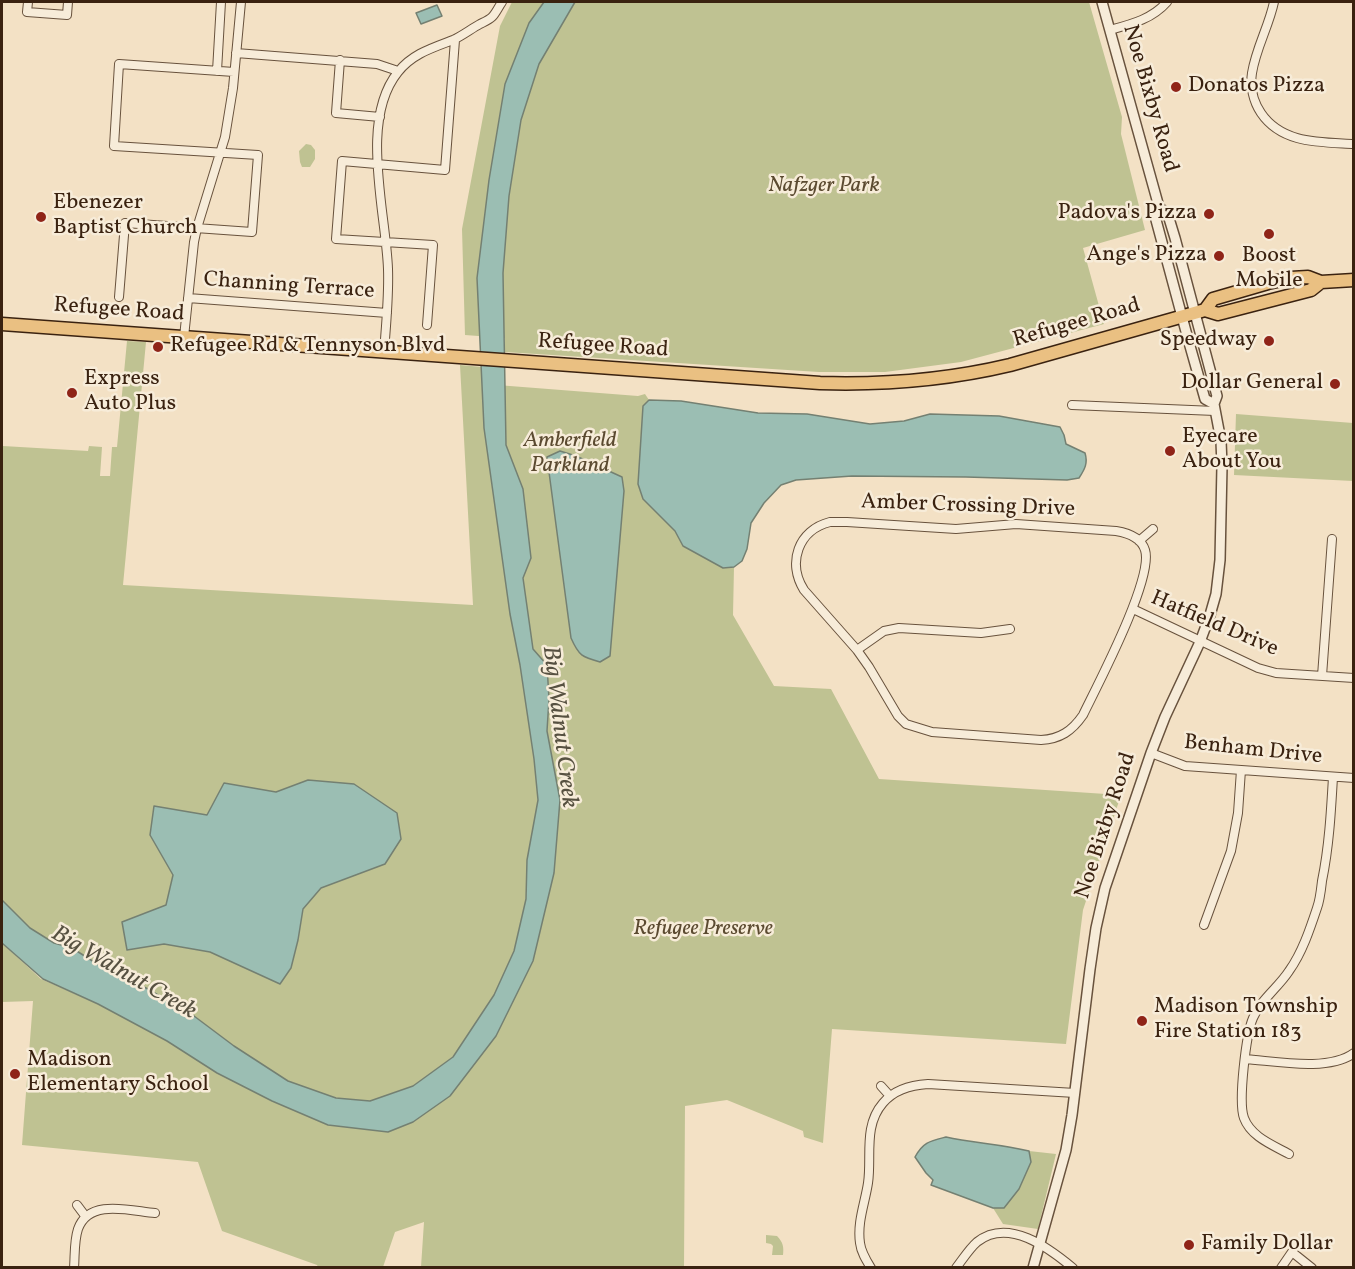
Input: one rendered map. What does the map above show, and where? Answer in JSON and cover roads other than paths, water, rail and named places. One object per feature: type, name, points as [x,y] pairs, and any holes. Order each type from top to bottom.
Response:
[{"type":"main road","name":"Refugee Road","points":[[2,324],[852,384],[911,382],[967,374],[1010,365],[1194,313],[1218,314],[1311,290],[1321,282],[1353,280]]},
{"type":"street","points":[[28,2],[27,12],[67,15],[68,2]]},
{"type":"street","points":[[216,71],[221,2]]},
{"type":"street","points":[[184,337],[196,228],[225,137],[233,88],[241,2]]},
{"type":"street","points":[[384,352],[387,313],[387,242],[377,164],[380,117],[387,90],[398,71],[415,55],[436,45],[455,40],[492,16],[502,2]]},
{"type":"street","name":"Noe Bixby Road","points":[[1102,2],[1159,207],[1156,220],[1194,313]]},
{"type":"street","points":[[1110,30],[1142,21],[1167,2]]},
{"type":"street","points":[[1274,2],[1255,60],[1251,82],[1256,105],[1270,124],[1287,135],[1306,141],[1353,144]]},
{"type":"street","points":[[427,325],[433,245],[336,239],[342,161],[446,170],[455,40]]},
{"type":"street","points":[[236,53],[377,63],[398,71]]},
{"type":"street","points":[[340,60],[336,113],[380,117]]},
{"type":"street","points":[[119,297],[125,223],[252,232],[258,155],[114,146],[119,64],[234,72]]},
{"type":"street","name":"Noe Bixby Road","points":[[1034,1268],[1066,1150],[1090,969],[1100,909],[1110,869],[1150,753],[1200,642],[1215,602],[1219,574],[1222,452],[1215,408],[1217,396],[1168,215],[1159,207]]},
{"type":"street","name":"Channing Terrace","points":[[188,298],[387,313]]},
{"type":"street","points":[[1072,405],[1215,408]]},
{"type":"street","name":"Amber Crossing Drive","points":[[857,650],[799,582],[796,561],[801,544],[808,534],[824,524],[836,522],[956,529],[1016,524],[1116,531],[1126,533],[1139,541]]},
{"type":"street","points":[[1010,629],[981,633],[890,629],[857,650],[898,716],[912,727],[932,732],[1041,740],[1058,737],[1072,728],[1083,715],[1133,609],[1147,558],[1144,547],[1139,541],[1153,529]]},
{"type":"street","points":[[1322,676],[1332,539]]},
{"type":"street","name":"Hatfield Drive","points":[[1133,609],[1258,668],[1276,673],[1353,678]]},
{"type":"street","name":"Benham Drive","points":[[1150,753],[1185,766],[1353,778]]},
{"type":"street","points":[[1204,925],[1233,842],[1238,813],[1240,770]]},
{"type":"street","points":[[1289,1154],[1257,1136],[1244,1118],[1242,1107],[1246,1046],[1252,1019],[1297,959],[1317,906],[1328,854],[1333,777]]},
{"type":"street","points":[[1245,1059],[1311,1064],[1347,1058],[1353,1053]]},
{"type":"street","points":[[871,1268],[860,1243],[862,1210],[869,1180],[870,1136],[877,1112],[890,1096],[908,1087],[928,1084],[1075,1093]]},
{"type":"street","points":[[881,1086],[890,1096]]},
{"type":"street","points":[[76,1205],[86,1217]]},
{"type":"street","points":[[74,1268],[78,1228],[91,1213],[103,1209],[155,1213]]},
{"type":"street","points":[[956,1268],[979,1241],[992,1234],[1008,1233],[1040,1243],[1073,1268]]},
{"type":"street","points":[[1281,1268],[1292,1252],[1312,1268]]},
{"type":"water","points":[[544,2],[575,2],[539,64],[521,120],[509,196],[503,273],[506,445],[523,489],[531,558],[523,578],[533,649],[547,665],[549,699],[547,731],[560,800],[554,873],[533,961],[496,1036],[450,1096],[413,1122],[388,1132],[328,1125],[272,1101],[217,1073],[167,1041],[98,1004],[43,979],[2,943],[2,900],[30,928],[54,943],[72,948],[102,967],[146,988],[194,1016],[234,1046],[288,1081],[336,1098],[370,1101],[413,1086],[453,1057],[494,995],[514,951],[526,899],[527,860],[538,800],[534,759],[510,614],[484,428],[477,278],[489,180],[505,84],[529,23]]},
{"type":"water","points":[[437,5],[442,16],[421,24],[416,13]]},
{"type":"water","points":[[649,400],[681,401],[758,413],[807,414],[870,424],[904,421],[930,414],[999,416],[1060,427],[1066,444],[1085,453],[1086,463],[1079,478],[1067,480],[852,476],[796,480],[781,485],[764,503],[751,523],[747,549],[742,561],[734,567],[723,568],[683,546],[675,531],[643,499],[638,484],[643,406]]},
{"type":"water","points":[[560,451],[622,477],[624,491],[610,656],[600,662],[582,655],[571,638],[547,457]]},
{"type":"water","points":[[308,780],[354,784],[397,813],[401,839],[385,864],[321,888],[303,909],[291,968],[280,984],[210,952],[164,944],[127,950],[122,922],[166,905],[173,875],[150,835],[154,806],[207,815],[224,783],[276,792]]},
{"type":"water","points":[[946,1137],[1029,1151],[1031,1162],[1019,1189],[1004,1208],[993,1208],[931,1185],[933,1180],[915,1157],[928,1143]]},
{"type":"place","name":"Donatos Pizza","points":[[1176,87]]},
{"type":"place","name":"Padova's Pizza","points":[[1209,214]]},
{"type":"place","name":"Ebenezer Baptist Church","points":[[41,217]]},
{"type":"place","name":"Boost Mobile","points":[[1269,234]]},
{"type":"place","name":"Ange's Pizza","points":[[1219,256]]},
{"type":"place","name":"Speedway","points":[[1269,341]]},
{"type":"place","name":"Refugee Rd & Tennyson Blvd","points":[[158,347]]},
{"type":"place","name":"Dollar General","points":[[1335,384]]},
{"type":"place","name":"Express Auto Plus","points":[[72,393]]},
{"type":"place","name":"Eyecare About You","points":[[1170,451]]},
{"type":"place","name":"Madison Township Fire Station 183","points":[[1142,1021]]},
{"type":"place","name":"Madison Elementary School","points":[[15,1074]]},
{"type":"place","name":"Family Dollar","points":[[1189,1245]]},
{"type":"park label","name":"Nafzger Park","points":[[824,187]]},
{"type":"park label","name":"Amberfield Parkland","points":[[570,455]]},
{"type":"park label","name":"Refugee Preserve","points":[[703,930]]},
{"type":"water label","name":"Big Walnut Creek","points":[[558,727]]},
{"type":"water label","name":"Big Walnut Creek","points":[[123,974]]}]
